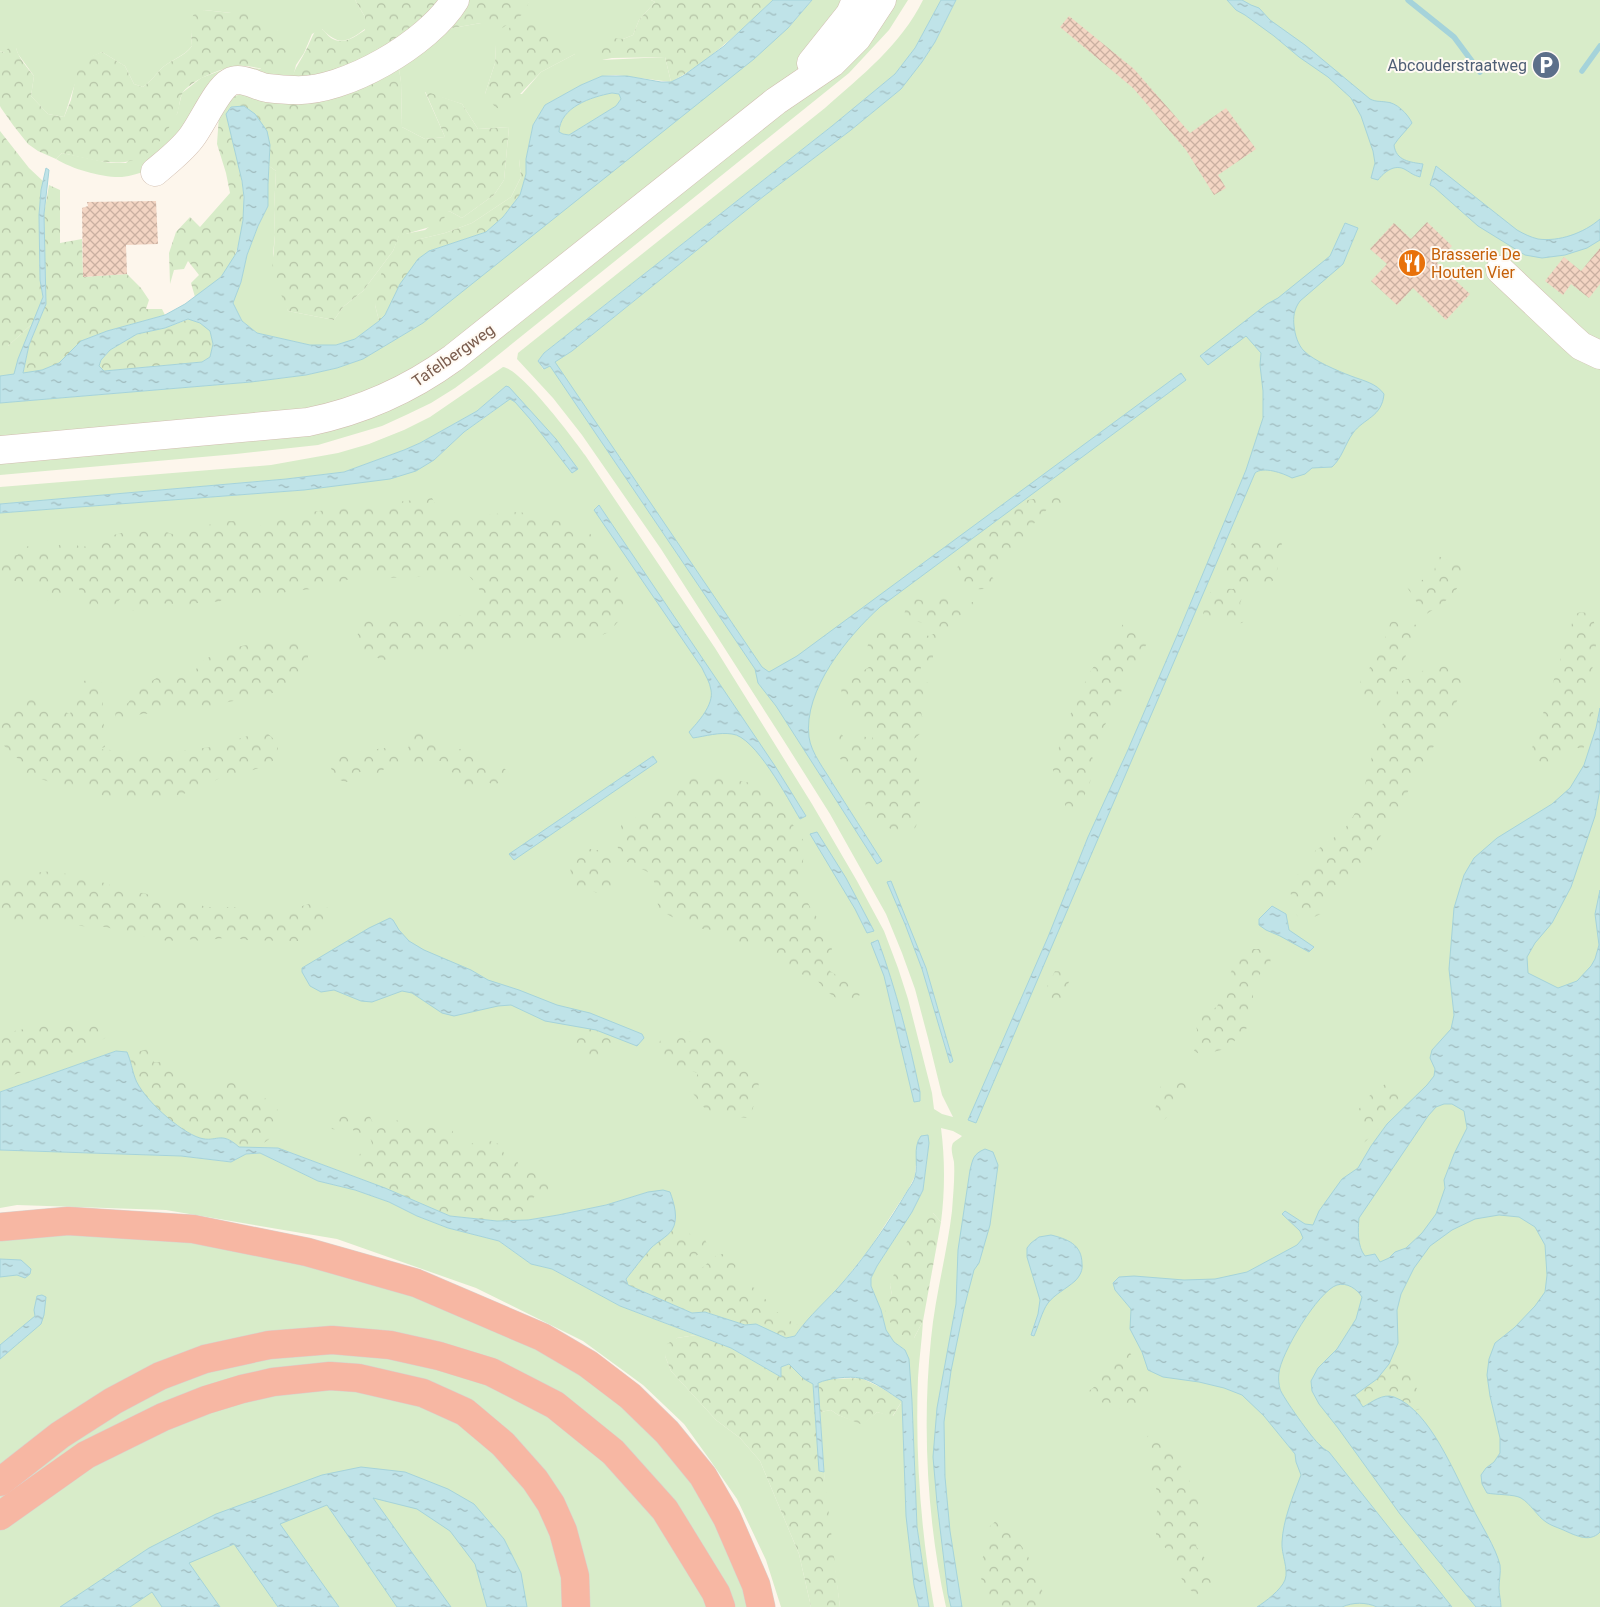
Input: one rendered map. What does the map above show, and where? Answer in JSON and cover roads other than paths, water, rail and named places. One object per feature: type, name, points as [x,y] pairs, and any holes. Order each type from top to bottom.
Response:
[{"type":"highway","points":[[0,1227],[68,1221],[193,1229],[307,1252],[416,1283],[542,1337],[588,1364],[630,1396],[666,1432],[703,1476],[727,1518],[756,1585],[761,1607]]},
{"type":"highway","points":[[0,1482],[60,1435],[113,1401],[160,1376],[205,1359],[269,1345],[305,1342],[332,1340],[390,1345],[439,1356],[491,1372],[555,1405],[612,1452],[665,1510],[716,1593],[721,1607]]},
{"type":"highway","points":[[0,1516],[86,1455],[163,1417],[206,1400],[273,1382],[330,1376],[358,1378],[424,1394],[465,1412],[503,1444],[535,1480],[551,1504],[563,1531],[575,1576],[576,1607]]},
{"type":"street","points":[[155,172],[185,145],[201,124],[218,95],[232,81],[239,80],[266,88],[306,90],[319,88],[359,75],[396,55],[424,35],[445,15],[455,0]]},
{"type":"street","name":"Tafelbergweg","points":[[776,101],[820,52],[850,14],[856,0]]},
{"type":"street","name":"Tafelbergweg","points":[[0,450],[308,422],[355,410],[392,396],[432,373],[453,358],[776,101],[832,63],[857,38],[882,0]]},
{"type":"street","points":[[1500,270],[1570,337],[1581,346],[1600,355]]},
{"type":"water","points":[[773,0],[812,0],[788,28],[754,59],[423,323],[363,359],[337,368],[306,375],[251,382],[0,403],[0,376],[14,374],[18,359],[43,297],[40,280],[39,215],[41,190],[46,168],[49,170],[44,214],[46,304],[29,345],[23,373],[42,370],[59,363],[81,341],[107,331],[165,315],[185,304],[221,277],[237,252],[243,220],[244,197],[242,181],[226,114],[231,107],[244,106],[255,114],[267,131],[270,145],[268,206],[247,255],[241,282],[233,303],[242,321],[257,333],[310,345],[336,345],[355,339],[385,315],[400,284],[418,259],[429,251],[486,232],[503,217],[520,195],[526,174],[526,159],[533,125],[545,105],[581,85],[602,76],[627,76],[671,82],[683,76],[724,46]],"holes":[[[612,93],[619,94],[621,99],[616,106],[569,135],[559,132],[561,123],[571,110],[595,97]],[[188,319],[200,323],[210,331],[213,344],[210,357],[202,362],[104,371],[99,366],[101,360],[110,350],[137,334],[165,328]]]},
{"type":"water","points":[[941,0],[956,0],[935,42],[901,89],[851,130],[764,196],[572,351],[555,362],[762,667],[769,672],[797,656],[1181,373],[1186,380],[880,607],[842,648],[830,665],[813,701],[809,719],[810,743],[819,761],[882,861],[877,864],[776,706],[758,683],[755,669],[550,366],[544,369],[538,361],[544,353],[832,126],[895,74],[915,48]]},
{"type":"water","points":[[1227,0],[1242,0],[1259,8],[1270,20],[1305,45],[1370,99],[1394,104],[1401,109],[1412,123],[1394,145],[1395,150],[1404,160],[1423,164],[1420,177],[1398,167],[1387,171],[1378,180],[1371,178],[1375,163],[1373,151],[1361,116],[1351,98],[1328,77],[1236,10]]},
{"type":"water","points":[[1436,166],[1517,230],[1527,235],[1546,240],[1563,238],[1587,228],[1600,219],[1600,240],[1587,248],[1565,255],[1542,258],[1525,255],[1478,226],[1430,185]]},
{"type":"water","points":[[1345,223],[1358,228],[1343,264],[1300,301],[1294,316],[1295,333],[1300,346],[1308,355],[1333,369],[1365,381],[1381,390],[1384,394],[1383,402],[1380,408],[1353,433],[1332,467],[1312,468],[1305,474],[1292,478],[1268,470],[1255,473],[976,1123],[968,1120],[1048,937],[1088,837],[1179,631],[1246,470],[1263,418],[1261,353],[1246,336],[1208,365],[1200,356],[1267,304],[1278,298],[1330,256]]},
{"type":"water","points":[[506,386],[556,439],[578,469],[572,473],[530,419],[510,399],[464,432],[434,460],[416,471],[390,479],[304,490],[0,513],[0,504],[286,479],[344,472],[420,443],[477,411]]},
{"type":"water","points":[[599,505],[775,766],[806,816],[800,819],[760,756],[741,737],[732,734],[712,734],[693,738],[689,732],[708,707],[711,696],[709,681],[594,510]]},
{"type":"water","points":[[1600,708],[1600,789],[1595,816],[1571,887],[1552,923],[1535,943],[1527,957],[1528,973],[1558,988],[1577,981],[1591,966],[1599,945],[1595,914],[1600,890],[1600,1532],[1596,1536],[1586,1538],[1551,1525],[1521,1498],[1487,1493],[1482,1484],[1481,1475],[1500,1453],[1500,1438],[1487,1375],[1489,1359],[1495,1343],[1514,1328],[1535,1306],[1545,1292],[1547,1275],[1545,1245],[1535,1227],[1519,1217],[1499,1215],[1475,1219],[1452,1230],[1430,1246],[1414,1268],[1401,1294],[1397,1310],[1398,1343],[1389,1364],[1377,1379],[1355,1395],[1363,1407],[1382,1397],[1394,1397],[1407,1404],[1430,1429],[1498,1558],[1500,1565],[1499,1588],[1501,1607],[1476,1607],[1400,1514],[1319,1404],[1312,1391],[1311,1381],[1318,1368],[1337,1349],[1356,1319],[1362,1297],[1351,1287],[1341,1284],[1329,1290],[1320,1299],[1301,1324],[1281,1364],[1280,1389],[1311,1435],[1329,1452],[1452,1607],[1377,1607],[1360,1603],[1342,1607],[1257,1607],[1276,1592],[1283,1584],[1286,1576],[1282,1547],[1284,1525],[1301,1475],[1295,1454],[1264,1416],[1242,1395],[1199,1382],[1163,1377],[1148,1370],[1142,1352],[1130,1329],[1131,1309],[1115,1290],[1113,1283],[1119,1277],[1134,1276],[1184,1280],[1215,1279],[1247,1272],[1297,1245],[1303,1238],[1300,1231],[1282,1214],[1285,1211],[1305,1224],[1313,1225],[1319,1211],[1342,1179],[1358,1168],[1387,1124],[1434,1076],[1435,1069],[1430,1058],[1432,1050],[1451,1029],[1454,1015],[1449,969],[1454,908],[1464,875],[1474,858],[1497,838],[1552,804],[1570,788],[1584,765],[1596,728]],"holes":[[[1452,1104],[1464,1111],[1467,1128],[1444,1180],[1445,1188],[1436,1214],[1422,1233],[1406,1248],[1395,1252],[1389,1258],[1380,1262],[1375,1254],[1365,1256],[1359,1243],[1359,1218],[1428,1116],[1436,1107]]]},
{"type":"water","points":[[653,756],[657,762],[514,860],[509,854]]},
{"type":"water","points":[[817,832],[846,878],[874,931],[867,933],[855,909],[810,834]]},
{"type":"water","points":[[891,881],[926,968],[953,1061],[950,1063],[922,969],[887,882]]},
{"type":"water","points":[[1272,906],[1286,914],[1289,930],[1314,947],[1309,952],[1259,925],[1259,919]]},
{"type":"water","points":[[390,918],[409,941],[424,950],[471,970],[488,980],[557,1005],[590,1013],[642,1034],[644,1038],[637,1046],[596,1030],[545,1021],[511,1005],[454,1016],[442,1013],[412,993],[402,991],[372,1002],[361,1001],[334,990],[321,992],[310,986],[302,972],[302,968],[369,928]]},
{"type":"water","points":[[878,940],[907,1034],[920,1092],[920,1101],[914,1102],[884,976],[871,943]]},
{"type":"water","points":[[116,1051],[127,1052],[139,1086],[153,1104],[172,1122],[192,1135],[206,1139],[227,1139],[239,1147],[278,1148],[385,1188],[450,1216],[497,1221],[528,1220],[606,1205],[648,1192],[663,1190],[670,1192],[675,1211],[674,1226],[667,1235],[651,1248],[626,1279],[628,1285],[692,1313],[705,1312],[745,1325],[756,1324],[786,1338],[795,1336],[806,1321],[844,1281],[878,1237],[913,1182],[916,1172],[918,1141],[921,1136],[928,1135],[929,1143],[923,1190],[912,1212],[877,1266],[871,1278],[871,1286],[881,1310],[886,1330],[894,1342],[905,1350],[909,1359],[917,1527],[929,1607],[919,1607],[914,1585],[906,1516],[902,1401],[865,1379],[850,1377],[818,1383],[824,1472],[819,1471],[813,1384],[804,1379],[789,1364],[781,1367],[781,1377],[731,1348],[620,1306],[552,1269],[531,1264],[499,1241],[448,1228],[417,1216],[389,1202],[355,1190],[318,1181],[260,1153],[246,1154],[231,1162],[181,1156],[0,1150],[0,1092]]},
{"type":"water","points":[[985,1149],[993,1152],[998,1165],[990,1225],[979,1263],[974,1270],[964,1308],[951,1371],[944,1422],[945,1477],[950,1531],[962,1607],[951,1607],[937,1503],[933,1457],[937,1408],[956,1304],[958,1250],[970,1170],[976,1155]]},
{"type":"water","points":[[1051,1235],[1063,1238],[1076,1247],[1081,1257],[1082,1268],[1080,1275],[1075,1281],[1048,1303],[1034,1336],[1031,1335],[1038,1314],[1040,1300],[1027,1257],[1027,1248],[1039,1237]]},
{"type":"water","points":[[0,1259],[21,1260],[31,1269],[30,1274],[25,1278],[17,1275],[0,1277]]},
{"type":"water","points":[[42,1295],[46,1297],[41,1324],[0,1359],[0,1345],[35,1316],[34,1310],[37,1296]]},
{"type":"water","points":[[361,1467],[405,1472],[448,1489],[474,1504],[504,1539],[521,1573],[527,1607],[487,1607],[475,1564],[450,1531],[417,1509],[373,1498],[451,1607],[397,1607],[327,1505],[280,1524],[339,1607],[278,1607],[234,1544],[189,1563],[220,1607],[162,1607],[152,1592],[130,1607],[60,1607],[149,1548],[216,1514],[322,1475]]},
{"type":"waterway","points":[[1408,0],[1454,37],[1480,72]]},
{"type":"waterway","points":[[1582,71],[1600,46]]},
{"type":"place","name":"Abcouderstraatweg","points":[[1546,65]]},
{"type":"place","name":"Brasserie De Houten Vier","points":[[1412,263]]}]
